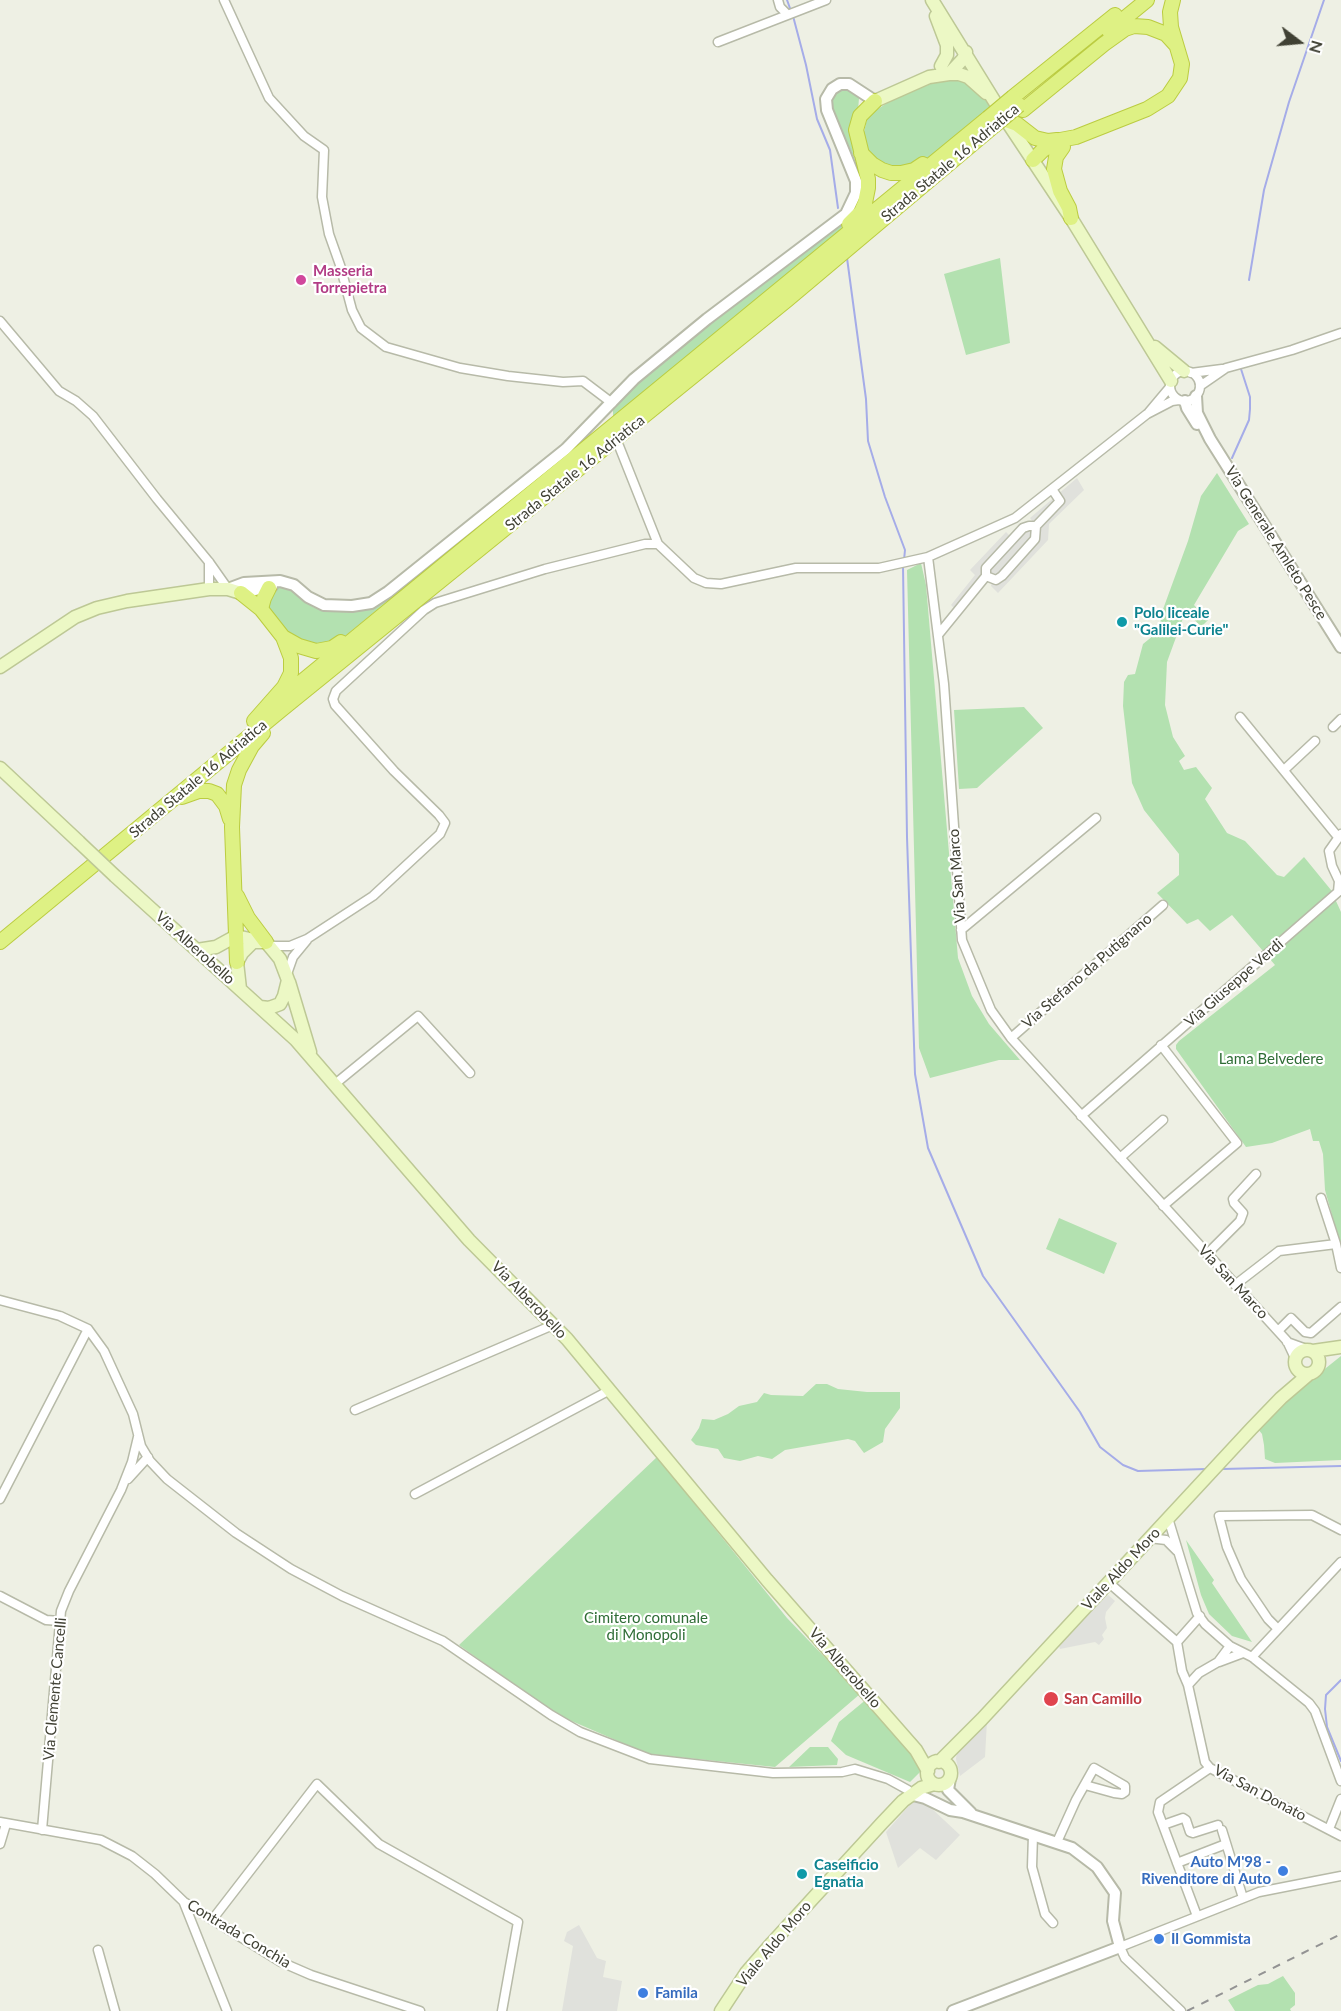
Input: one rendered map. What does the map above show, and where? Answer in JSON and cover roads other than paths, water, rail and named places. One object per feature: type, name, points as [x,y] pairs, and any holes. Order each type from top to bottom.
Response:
[{"type":"highway","name":"Strada Statale 16 Adriatica","points":[[0,942],[281,710],[778,308],[960,154],[1049,68],[1132,0]]},
{"type":"highway","name":"Strada Statale 16 Adriatica","points":[[1017,101],[1147,0]]},
{"type":"highway","points":[[860,152],[882,170],[901,173],[914,170],[995,121],[1017,124],[1035,138],[1062,143],[1147,109],[1168,96],[1180,78],[1182,64],[1170,12],[1173,0]]},
{"type":"highway","points":[[1017,101],[1125,29],[1134,26],[1148,27],[1166,34],[1176,45]]},
{"type":"highway","points":[[709,349],[727,328],[842,231],[861,212],[867,195],[868,179],[856,130],[860,116],[875,100]]},
{"type":"highway","name":"Strada Statale 16 Adriatica","points":[[0,930],[709,349],[995,121]]},
{"type":"highway","points":[[1033,160],[1055,154],[1062,143]]},
{"type":"highway","points":[[1062,143],[1054,169],[1071,218]]},
{"type":"highway","points":[[261,609],[275,585]]},
{"type":"highway","points":[[235,591],[261,609],[283,637],[291,658],[291,673],[284,687],[254,721]]},
{"type":"highway","points":[[283,637],[299,646],[316,651],[332,648],[366,628]]},
{"type":"highway","points":[[237,962],[232,826],[234,785],[252,746],[281,710]]},
{"type":"highway","points":[[172,801],[199,791],[217,794],[226,806],[232,826]]},
{"type":"highway","points":[[235,891],[248,918],[265,943]]},
{"type":"main road","points":[[932,0],[993,97],[995,121],[1033,160],[1144,335],[1171,384]]},
{"type":"main road","points":[[932,0],[947,45],[945,70]]},
{"type":"main road","points":[[945,70],[950,59],[966,52]]},
{"type":"main road","points":[[875,100],[945,70],[968,77],[993,97]]},
{"type":"main road","points":[[1144,335],[1159,351],[1188,372]]},
{"type":"main road","points":[[2,667],[75,617],[97,608],[127,601],[209,589],[235,591]]},
{"type":"main road","name":"Via Alberobello","points":[[0,768],[296,1040],[469,1240],[553,1325],[610,1390],[767,1580],[916,1750],[933,1773]]},
{"type":"main road","points":[[197,950],[216,947],[236,936],[265,943],[280,959],[288,977],[312,1059]]},
{"type":"main road","points":[[240,989],[237,962],[247,947],[265,943]]},
{"type":"main road","points":[[260,1007],[269,1008],[280,1004],[288,977]]},
{"type":"main road","points":[[1341,1348],[1309,1374],[1302,1374],[1295,1362],[1302,1350],[1341,1348]]},
{"type":"main road","points":[[1311,1350],[1318,1357],[1319,1365]]},
{"type":"main road","name":"Viale Aldo Moro","points":[[1281,1398],[1289,1386],[1295,1362]]},
{"type":"main road","name":"Viale Aldo Moro","points":[[721,2011],[746,1973],[908,1795],[933,1773],[960,1739],[982,1719],[1281,1398],[1309,1374]]},
{"type":"main road","points":[[950,1774],[946,1764],[933,1773],[945,1783],[950,1774],[953,1753],[960,1739]]},
{"type":"street","points":[[224,0],[269,98],[304,136],[324,150],[322,197],[329,234],[352,310],[361,328],[386,347],[460,368],[563,382],[583,381],[612,403]]},
{"type":"street","points":[[778,0],[780,8],[788,14]]},
{"type":"street","points":[[718,42],[826,0]]},
{"type":"street","points":[[0,321],[59,391],[76,401],[93,416],[157,499],[235,591],[275,585],[294,585],[308,597],[324,605],[352,606],[371,603],[388,592],[566,449],[606,415],[612,403],[634,379],[707,319],[846,214],[856,193],[856,181],[827,110],[826,99],[832,89],[840,84],[849,84],[875,100]]},
{"type":"street","points":[[1147,414],[1171,384],[1176,374],[1226,368],[1292,350],[1341,333]]},
{"type":"street","points":[[619,446],[658,544],[694,578],[706,583],[721,584],[796,568],[879,568],[928,557],[1015,518],[1147,414],[1198,391],[1226,368]]},
{"type":"street","points":[[1188,372],[1199,381],[1197,413],[1210,440]]},
{"type":"street","points":[[1171,384],[1174,396],[1182,400],[1210,440]]},
{"type":"street","name":"Via Generale Amleto Pesce","points":[[1210,440],[1341,647]]},
{"type":"street","points":[[986,576],[996,580],[1002,576],[1035,538],[1036,526],[1060,501],[1052,489]]},
{"type":"street","points":[[1025,510],[1036,526]]},
{"type":"street","points":[[938,634],[986,576],[987,568],[1023,528],[1036,526]]},
{"type":"street","points":[[265,943],[290,946],[307,939],[373,896],[440,834],[445,823],[430,805],[394,771],[335,705],[333,699],[336,691],[424,610],[435,603],[545,569],[645,544],[658,544]]},
{"type":"street","name":"Via San Marco","points":[[928,557],[944,684],[962,940],[991,1010],[1011,1038],[1287,1341],[1295,1362]]},
{"type":"street","points":[[209,562],[209,589]]},
{"type":"street","points":[[1240,717],[1340,835]]},
{"type":"street","points":[[1333,727],[1341,719]]},
{"type":"street","points":[[1284,770],[1315,741]]},
{"type":"street","points":[[961,930],[1096,818]]},
{"type":"street","name":"Via Giuseppe Verdi","points":[[1081,1116],[1338,892],[1339,881],[1332,866],[1329,851],[1340,835]]},
{"type":"street","name":"Via Stefano da Putignano","points":[[1011,1038],[1163,905]]},
{"type":"street","points":[[288,977],[293,957],[307,939]]},
{"type":"street","points":[[335,1084],[418,1016],[470,1072]]},
{"type":"street","points":[[1161,1045],[1237,1143],[1163,1206]]},
{"type":"street","points":[[1120,1158],[1163,1120]]},
{"type":"street","points":[[1207,1254],[1244,1215],[1233,1199],[1256,1174]]},
{"type":"street","points":[[1321,1197],[1341,1268]]},
{"type":"street","points":[[1235,1286],[1279,1251],[1336,1244]]},
{"type":"street","points":[[0,1300],[60,1316],[88,1329],[104,1351],[133,1414],[147,1455],[167,1479],[236,1533],[291,1569],[377,1613],[443,1641],[551,1715],[580,1732],[650,1759],[773,1773],[842,1772],[855,1769],[888,1779],[908,1795],[925,1798],[950,1810],[969,1813],[1072,1848],[1097,1867],[1115,1893],[1113,1921],[1125,1959],[1181,2011]]},
{"type":"street","points":[[1278,1331],[1291,1318],[1305,1332],[1311,1333],[1341,1307]]},
{"type":"street","points":[[355,1410],[553,1325]]},
{"type":"street","points":[[0,1499],[88,1329]]},
{"type":"street","name":"Via San Marco","points":[[1287,1341],[1311,1350]]},
{"type":"street","points":[[416,1494],[610,1390]]},
{"type":"street","points":[[121,1490],[132,1462],[138,1434]]},
{"type":"street","points":[[132,1462],[141,1454],[147,1455]]},
{"type":"street","points":[[121,1490],[147,1455]]},
{"type":"street","points":[[135,1472],[155,1466]]},
{"type":"street","name":"Via Clemente Cancelli","points":[[42,1830],[61,1611],[121,1490]]},
{"type":"street","points":[[1278,1629],[1268,1619],[1241,1579],[1227,1547],[1219,1516],[1312,1515],[1341,1530]]},
{"type":"street","points":[[1168,1518],[1200,1616],[1205,1624],[1230,1646],[1247,1655],[1309,1702],[1315,1711],[1341,1781]]},
{"type":"street","points":[[1149,1538],[1166,1540],[1179,1552]]},
{"type":"street","points":[[1188,1685],[1199,1672],[1218,1662],[1247,1655],[1278,1629],[1341,1562]]},
{"type":"street","points":[[1108,1582],[1177,1642],[1200,1616]]},
{"type":"street","points":[[0,1596],[46,1620],[60,1621]]},
{"type":"street","name":"Via San Donato","points":[[1177,1642],[1205,1762],[1210,1768],[1341,1836]]},
{"type":"street","points":[[1218,1662],[1230,1646]]},
{"type":"street","points":[[1197,1916],[1158,1812],[1160,1802],[1210,1768]]},
{"type":"street","points":[[933,1773],[941,1793],[969,1813]]},
{"type":"street","points":[[950,1774],[948,1790],[969,1813]]},
{"type":"street","points":[[212,1920],[317,1784],[379,1844],[518,1922],[502,2011]]},
{"type":"street","points":[[1057,1842],[1085,1785]]},
{"type":"street","points":[[1329,1829],[1341,1799]]},
{"type":"street","points":[[1163,1825],[1183,1818],[1190,1832],[1193,1833],[1220,1827],[1243,1898]]},
{"type":"street","points":[[0,1844],[3,1823]]},
{"type":"street","name":"Contrada Conchia","points":[[3,1823],[101,1840],[132,1856],[155,1874],[183,1902],[281,1962],[311,1975],[420,2011]]},
{"type":"street","points":[[1033,1835],[1032,1867],[1045,1914],[1053,1923]]},
{"type":"street","points":[[1177,1863],[1226,1844]]},
{"type":"street","points":[[955,2010],[1259,1892],[1341,1876]]},
{"type":"street","points":[[183,1902],[227,2011]]},
{"type":"street","points":[[98,1950],[115,2011]]},
{"type":"waterway","points":[[787,0],[791,11]]},
{"type":"waterway","points":[[1249,280],[1264,190],[1289,102],[1324,0]]},
{"type":"waterway","points":[[793,16],[817,119],[830,150],[838,208]]},
{"type":"waterway","points":[[847,258],[866,399],[868,441],[885,497],[905,550],[904,560]]},
{"type":"waterway","points":[[1232,458],[1249,420],[1250,397],[1241,369]]},
{"type":"waterway","points":[[903,566],[907,837],[915,1074],[928,1148],[983,1276],[1080,1412],[1100,1447],[1123,1465],[1138,1471],[1206,1469]]},
{"type":"waterway","points":[[1223,1469],[1341,1466]]},
{"type":"waterway","points":[[1341,1680],[1326,1695],[1325,1709],[1327,1727],[1341,1761]]},
{"type":"railway","points":[[1187,2011],[1341,1934]]},
{"type":"place","name":"Masseria Torrepietra","points":[[301,280]]},
{"type":"place","name":"Polo liceale \"Galilei-Curie\"","points":[[1122,622]]},
{"type":"place","name":"San Camillo","points":[[1051,1699]]},
{"type":"place","name":"Auto M'98 - Rivenditore di Auto","points":[[1283,1871]]},
{"type":"place","name":"Caseificio Egnatia","points":[[802,1874]]},
{"type":"place","name":"Il Gommista","points":[[1159,1939]]},
{"type":"place","name":"Famila","points":[[643,1993]]},
{"type":"park label","name":"Lama Belvedere","points":[[1271,1059]]},
{"type":"park label","name":"Cimitero comunale di Monopoli","points":[[646,1626]]}]
